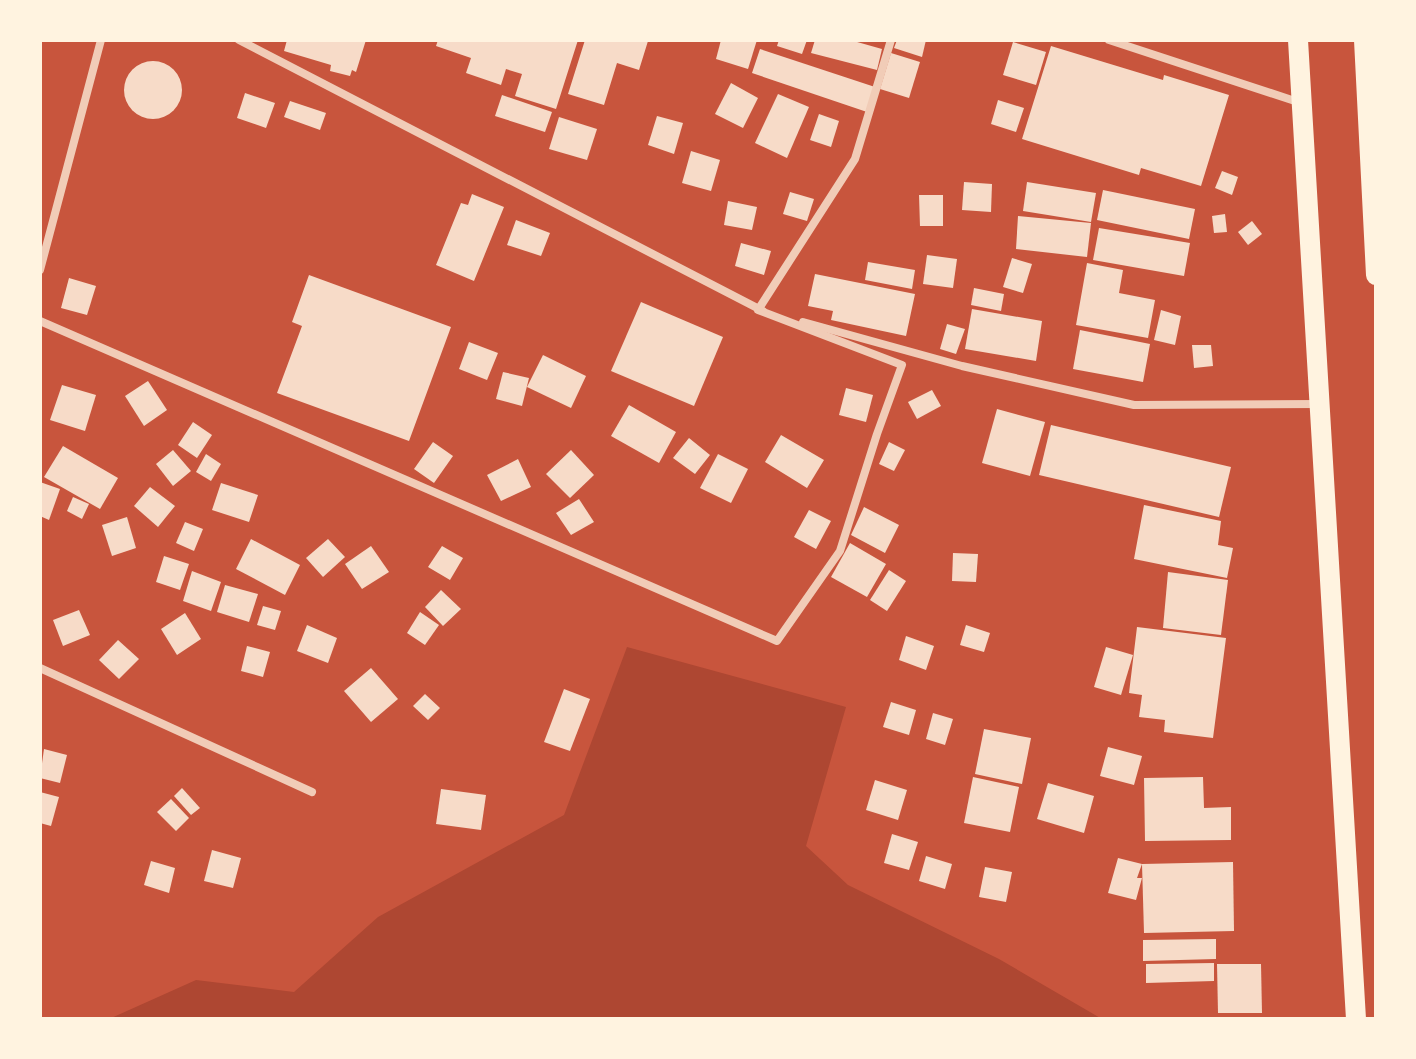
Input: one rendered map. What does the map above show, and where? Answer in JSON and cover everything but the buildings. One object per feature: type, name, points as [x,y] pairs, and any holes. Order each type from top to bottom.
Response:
[{"type":"main road","points":[[1298,40],[1356,1019]]},
{"type":"main road","points":[[1364,40],[1376,275]]},
{"type":"street","points":[[40,270],[101,40]]},
{"type":"street","points":[[40,321],[777,641],[840,551],[902,365],[758,310],[239,40]]},
{"type":"street","points":[[758,310],[855,159],[891,40]]},
{"type":"street","points":[[1109,40],[1301,103]]},
{"type":"street","points":[[758,310],[962,366],[1134,405],[1320,404]]},
{"type":"street","points":[[40,668],[312,792]]},
{"type":"shaded area","points":[[627,647],[846,707],[806,846],[848,885],[999,959],[1102,1019],[109,1019],[196,980],[294,992],[378,917],[564,815]]}]
